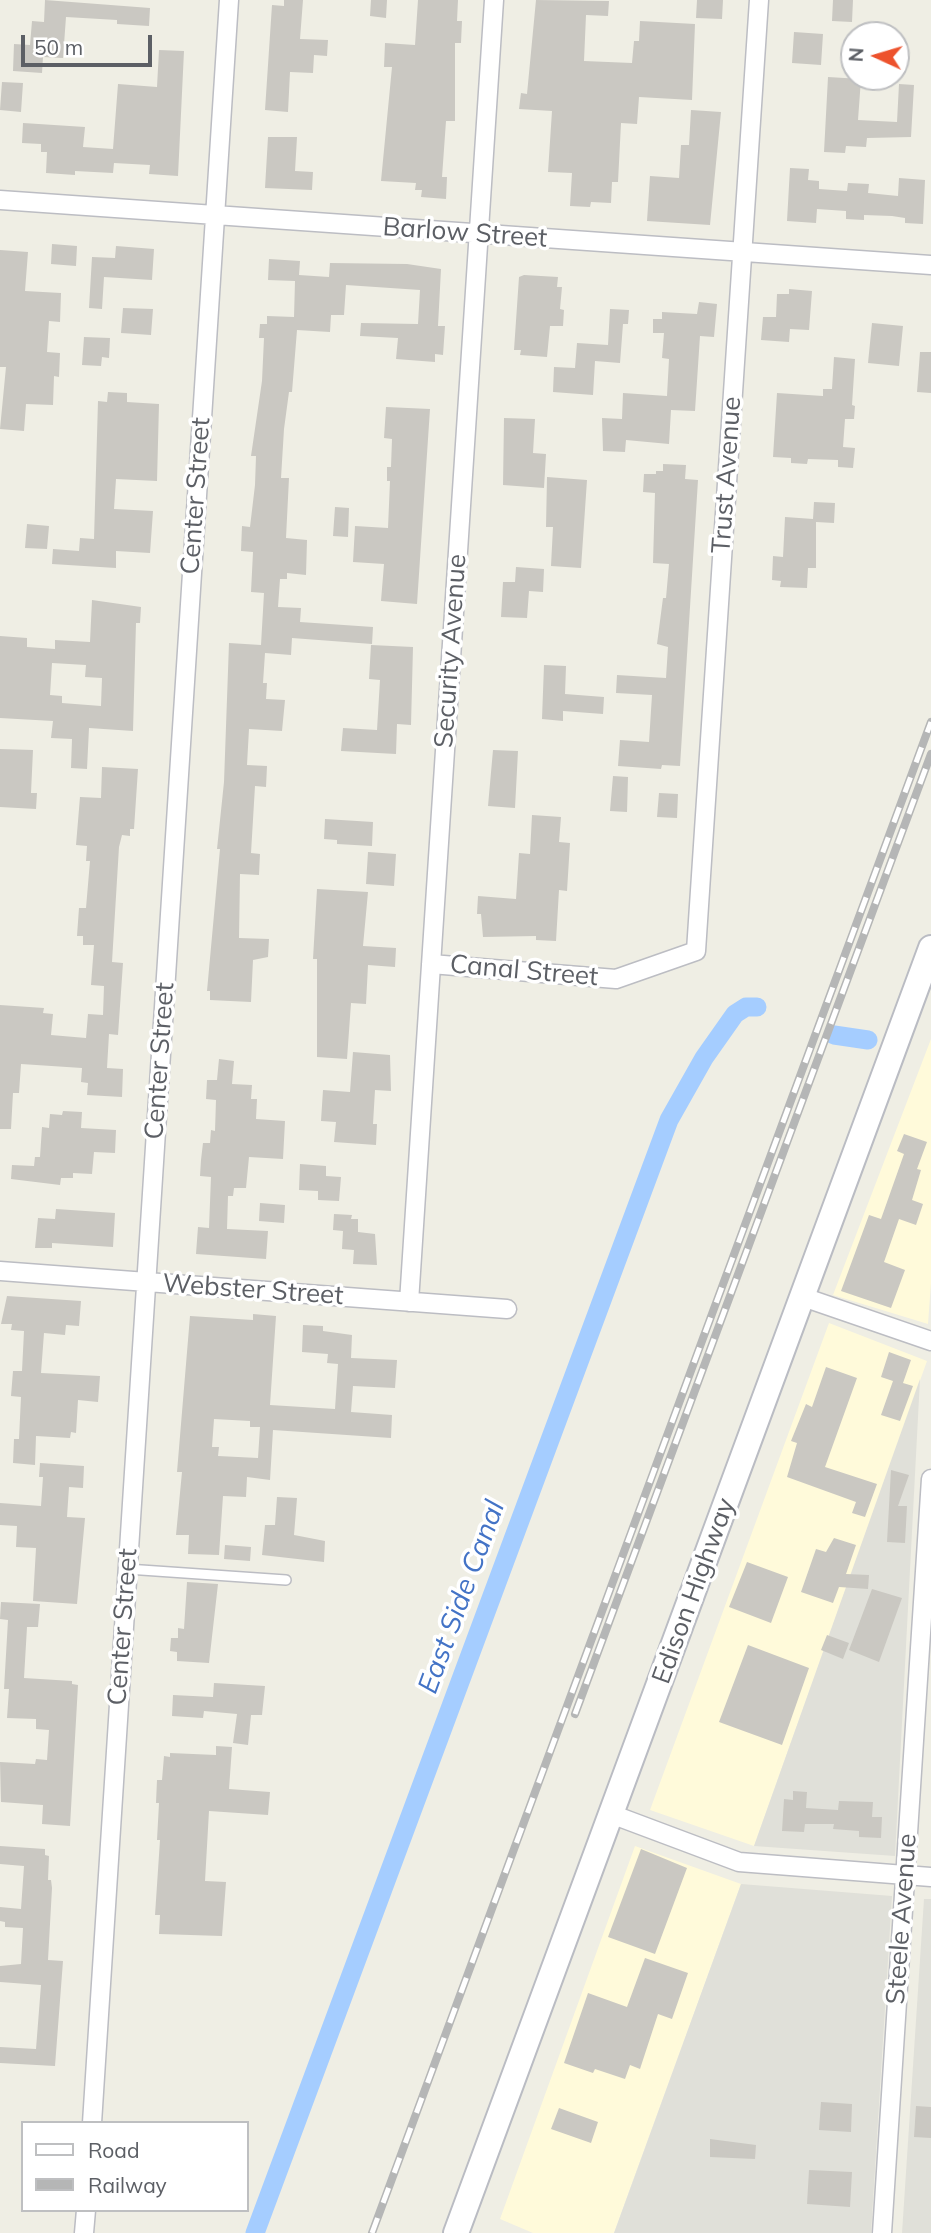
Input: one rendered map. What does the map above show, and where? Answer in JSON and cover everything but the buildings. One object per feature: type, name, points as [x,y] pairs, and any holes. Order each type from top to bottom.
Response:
[{"type":"main road","name":"Edison Highway","points":[[456,2233],[931,948]]},
{"type":"street","name":"Center Street","points":[[92,2121],[229,0]]},
{"type":"street","name":"Security Avenue","points":[[409,1302],[494,0]]},
{"type":"street","name":"Trust Avenue","points":[[696,951],[759,0]]},
{"type":"street","name":"Barlow Street","points":[[0,200],[931,265]]},
{"type":"street","name":"Canal Street","points":[[431,964],[616,979],[696,951]]},
{"type":"street","name":"Webster Street","points":[[0,1271],[507,1309]]},
{"type":"street","points":[[803,1297],[922,1341],[931,1341]]},
{"type":"street","name":"Steele Avenue","points":[[882,2233],[931,1479]]},
{"type":"street","points":[[611,1814],[739,1862],[931,1877]]},
{"type":"street","points":[[84,2233],[86,2212]]},
{"type":"lane","points":[[127,1569],[286,1580]]},
{"type":"shaded area","points":[[931,1039],[931,1283],[928,1324],[833,1295]]},
{"type":"shaded area","points":[[829,1323],[927,1361],[754,1846],[650,1810]]},
{"type":"shaded area","points":[[920,1379],[895,1856],[754,1846]]},
{"type":"shaded area","points":[[635,1846],[741,1884],[614,2233],[533,2233],[500,2219]]},
{"type":"shaded area","points":[[741,1884],[892,1896],[871,2233],[614,2233]]},
{"type":"shaded area","points":[[924,1899],[931,1899],[931,2233],[902,2233]]},
{"type":"waterway","name":"East Side Canal","points":[[255,2233],[669,1120],[704,1058],[735,1014],[746,1007],[757,1007]]},
{"type":"waterway","name":"East Side Canal","points":[[834,1035],[868,1040]]},
{"type":"railway","points":[[372,2233],[931,722]]},
{"type":"railway","points":[[575,1714],[931,754]]}]
